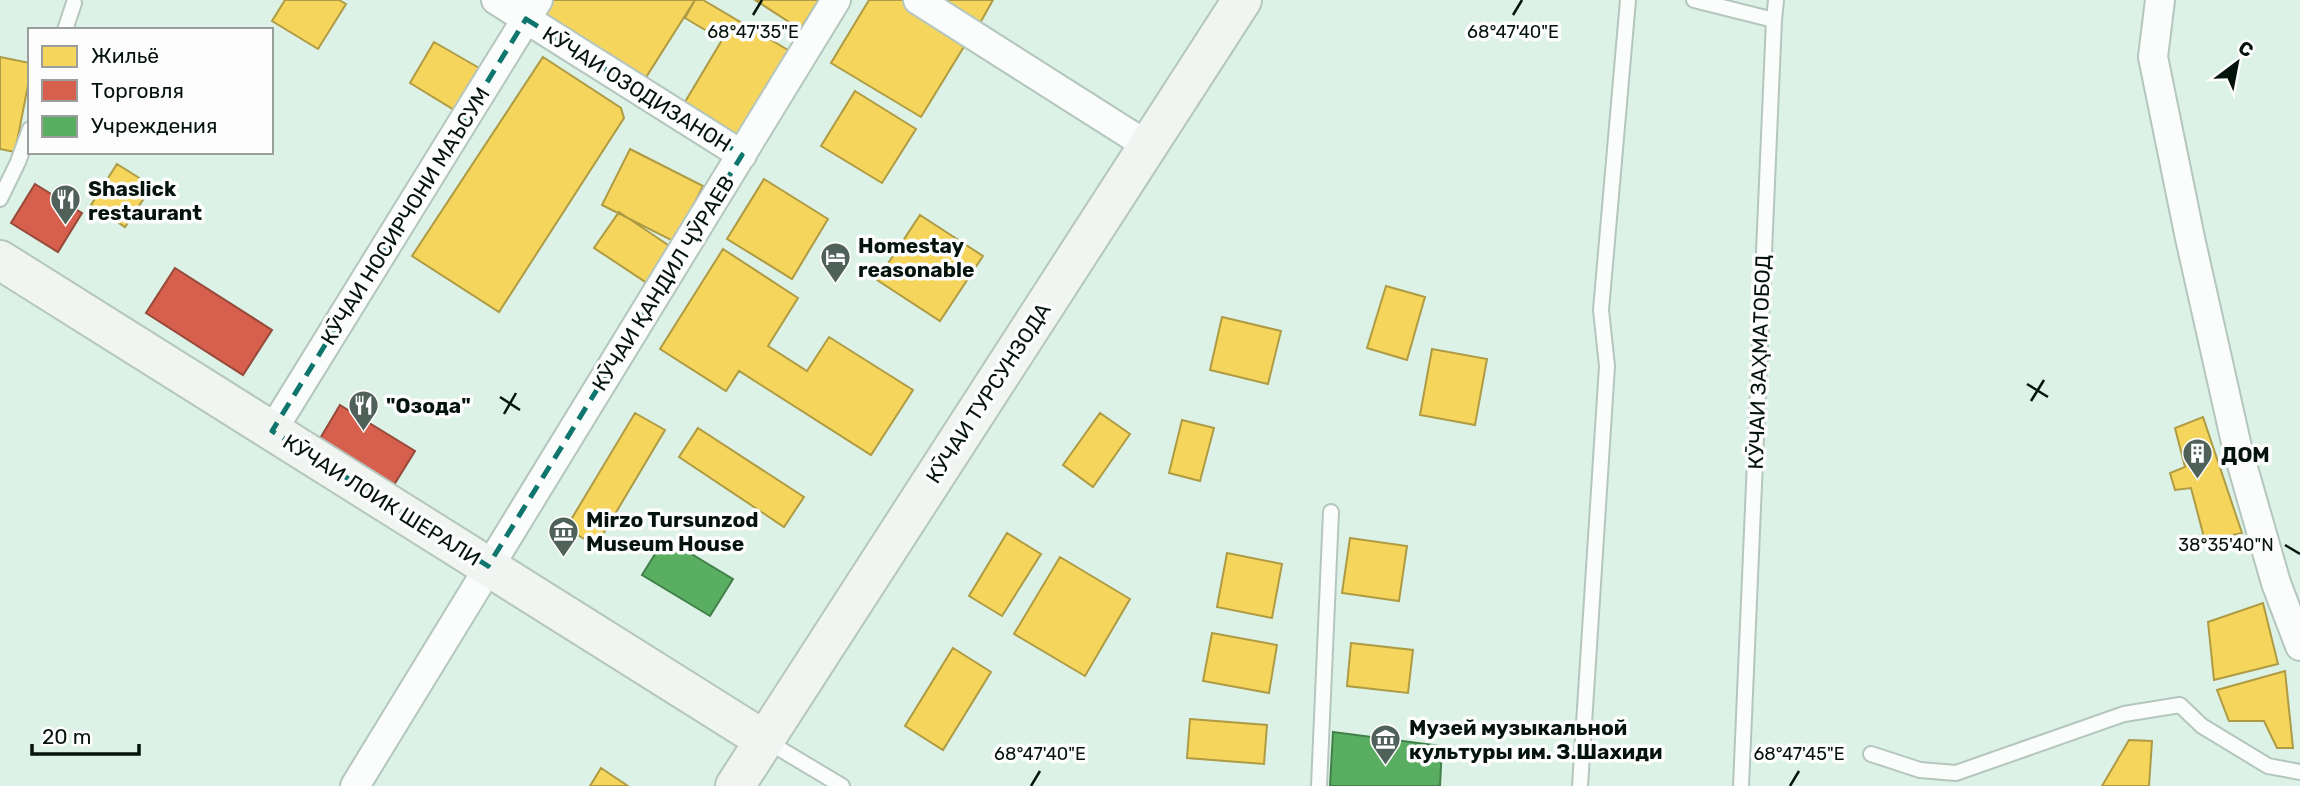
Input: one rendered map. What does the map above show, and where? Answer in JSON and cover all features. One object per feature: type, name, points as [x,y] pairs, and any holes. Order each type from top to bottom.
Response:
[{"type":"main road","name":"КӮЧАИ ТУРСУНЗОДА","points":[[735,786],[1242,0]]},
{"type":"main road","name":"КӮЧАИ ЛОИК ШЕРАЛИ","points":[[0,260],[764,740]]},
{"type":"street","name":"КӮЧАИ ОЗОДИЗАНОН","points":[[496,0],[532,10],[742,155]]},
{"type":"street","name":"КӮЧАИ ҚАНДИЛ ҶӮРАЕВ","points":[[355,786],[836,0]]},
{"type":"street","points":[[918,0],[1148,146]]},
{"type":"street","points":[[2160,0],[2153,57],[2190,238],[2237,447],[2276,583],[2300,646]]},
{"type":"street","name":"КӮЧАИ НОСИРЧОНИ МАЪСУМ","points":[[272,431],[532,10]]},
{"type":"lane","points":[[1580,786],[1607,366],[1601,310],[1628,0]]},
{"type":"lane","points":[[1694,0],[1774,20]]},
{"type":"lane","name":"КӮЧАИ ЗАҲМАТОБОД","points":[[1741,786],[1776,0]]},
{"type":"lane","points":[[66,28],[74,3]]},
{"type":"lane","points":[[0,199],[28,134]]},
{"type":"lane","points":[[1319,786],[1331,512]]},
{"type":"lane","points":[[1871,754],[1920,770],[1956,773],[2124,714],[2180,705],[2202,726],[2267,766],[2300,772]]},
{"type":"lane","points":[[764,740],[842,786]]},
{"type":"highlighted area","points":[[526,19],[742,155],[488,566],[272,431]]},
{"type":"building: Жильё","points":[[285,0],[339,0],[346,4],[318,49],[272,21]]},
{"type":"building: Жильё","points":[[553,0],[695,0],[643,82],[542,18]]},
{"type":"building: Жильё","points":[[695,0],[703,0],[788,50],[736,139],[682,107],[722,40],[685,18]]},
{"type":"building: Жильё","points":[[755,0],[819,0],[800,29]]},
{"type":"building: Жильё","points":[[869,0],[902,0],[968,40],[921,117],[831,63]]},
{"type":"building: Жильё","points":[[942,0],[993,0],[980,23]]},
{"type":"building: Жильё","points":[[434,42],[481,69],[456,111],[410,83]]},
{"type":"building: Жильё","points":[[0,57],[28,63],[28,85],[15,152],[0,149]]},
{"type":"building: Жильё","points":[[543,57],[621,108],[624,118],[499,312],[412,256]]},
{"type":"building: Жильё","points":[[855,91],[916,129],[882,183],[821,146]]},
{"type":"building: Жильё","points":[[630,149],[703,186],[675,242],[602,205]]},
{"type":"building: Жильё","points":[[117,164],[152,186],[125,227],[91,205]]},
{"type":"building: Жильё","points":[[764,179],[828,219],[792,279],[727,239]]},
{"type":"building: Жильё","points":[[619,212],[674,249],[650,285],[594,248]]},
{"type":"building: Жильё","points":[[920,215],[983,256],[940,321],[877,280]]},
{"type":"building: Жильё","points":[[723,249],[798,298],[768,346],[807,371],[829,337],[913,390],[871,455],[739,371],[726,391],[660,349]]},
{"type":"building: Жильё","points":[[1386,286],[1425,297],[1407,360],[1367,348]]},
{"type":"building: Жильё","points":[[1222,317],[1281,331],[1268,384],[1210,370]]},
{"type":"building: Жильё","points":[[1432,349],[1487,359],[1475,425],[1420,415]]},
{"type":"building: Жильё","points":[[635,413],[665,430],[596,546],[566,528]]},
{"type":"building: Жильё","points":[[1100,413],[1130,434],[1093,487],[1063,465]]},
{"type":"building: Жильё","name":"ДОМ","points":[[2203,417],[2242,533],[2205,541],[2191,488],[2175,490],[2170,473],[2185,467],[2175,428]]},
{"type":"building: Жильё","points":[[1182,420],[1214,428],[1200,481],[1169,473]]},
{"type":"building: Жильё","points":[[698,428],[804,497],[784,527],[679,457]]},
{"type":"building: Жильё","points":[[1007,533],[1041,554],[1002,616],[969,596]]},
{"type":"building: Жильё","points":[[1350,538],[1407,546],[1399,601],[1342,593]]},
{"type":"building: Жильё","points":[[1227,553],[1282,564],[1272,618],[1217,607]]},
{"type":"building: Жильё","points":[[1060,557],[1130,599],[1085,676],[1014,634]]},
{"type":"building: Жильё","points":[[2263,603],[2278,664],[2214,680],[2208,622]]},
{"type":"building: Жильё","points":[[1212,633],[1277,645],[1269,693],[1203,681]]},
{"type":"building: Жильё","points":[[1351,643],[1413,650],[1408,693],[1347,686]]},
{"type":"building: Жильё","points":[[953,648],[991,672],[943,750],[905,726]]},
{"type":"building: Жильё","points":[[2285,671],[2293,748],[2277,748],[2264,721],[2229,721],[2217,690]]},
{"type":"building: Жильё","points":[[1190,719],[1267,725],[1264,764],[1187,758]]},
{"type":"building: Жильё","points":[[2129,740],[2152,741],[2149,786],[2102,786]]},
{"type":"building: Жильё","points":[[601,768],[628,786],[590,786]]},
{"type":"building: Торговля","points":[[35,184],[82,213],[58,252],[11,223]]},
{"type":"building: Торговля","points":[[175,268],[272,330],[243,375],[146,313]]},
{"type":"building: Торговля","points":[[340,405],[415,451],[392,488],[318,442]]},
{"type":"building: Учреждения","points":[[665,538],[733,579],[710,616],[642,575]]},
{"type":"building: Учреждения","name":"Музей музыкальной культуры им. З.Шахиди","points":[[1333,732],[1442,746],[1440,786],[1330,786]]},
{"type":"place","name":"Shaslick restaurant","points":[[65,227]]},
{"type":"place","name":"Homestay reasonable","points":[[835,284]]},
{"type":"place","name":"\"Озода\"","points":[[363,432]]},
{"type":"place","name":"ДОМ","points":[[2198,481]]},
{"type":"place","name":"Mirzo Tursunzod Museum House","points":[[563,558]]},
{"type":"place","name":"Музей музыкальной культуры им. З.Шахиди","points":[[1386,766]]}]
